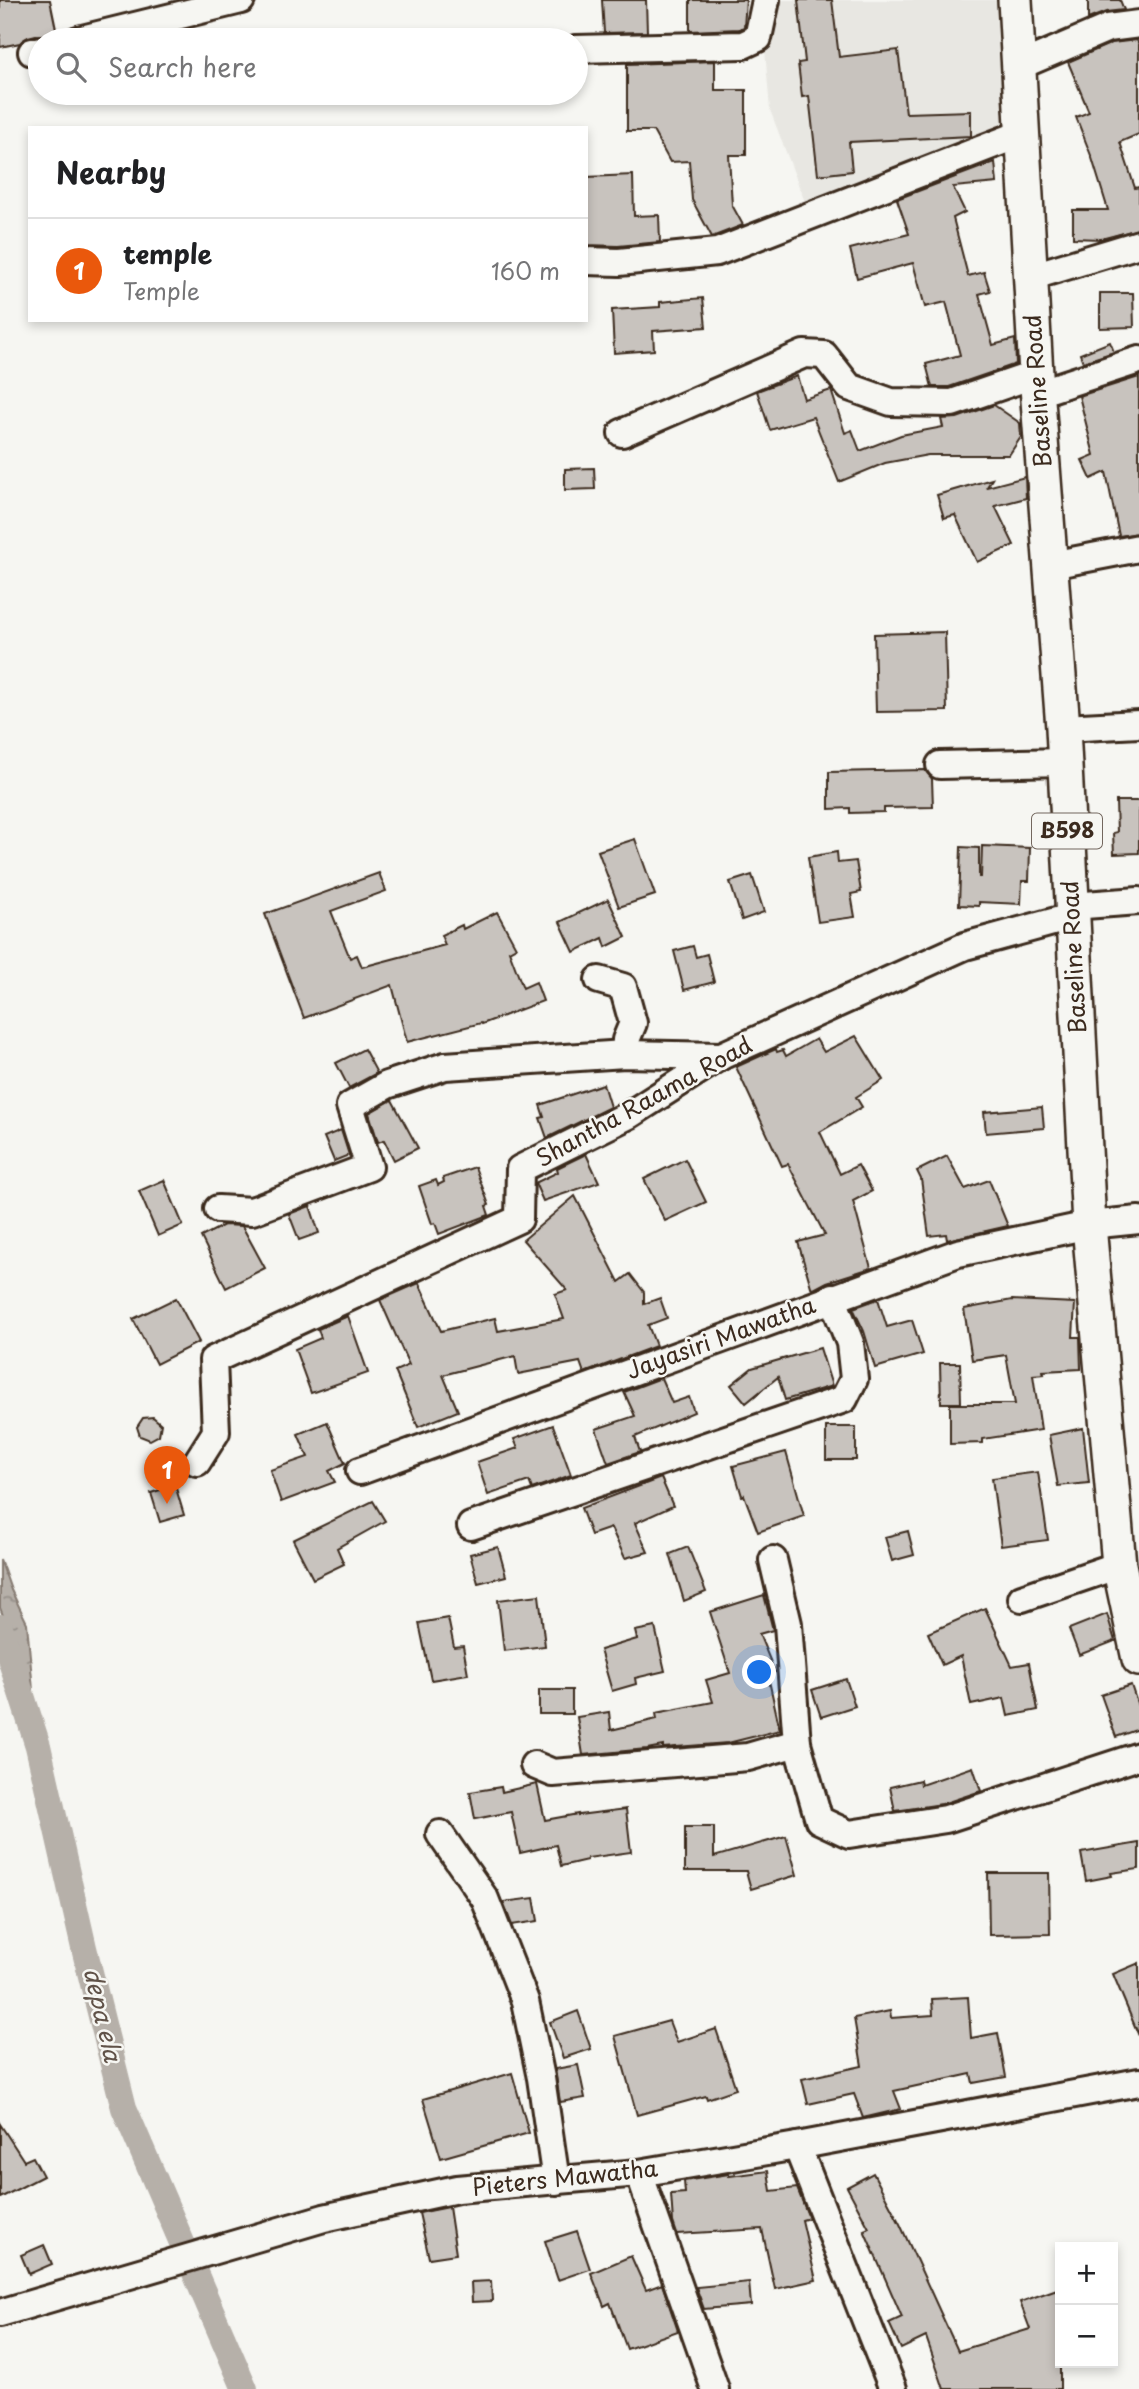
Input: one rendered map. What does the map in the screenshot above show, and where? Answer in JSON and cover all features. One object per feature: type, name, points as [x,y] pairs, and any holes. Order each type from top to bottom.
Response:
[{"type":"main road","name":"Baseline Road","points":[[1014,0],[1037,384],[1063,728],[1088,1225],[1119,1565],[1138,1649]]},
{"type":"street","points":[[127,28],[242,0]]},
{"type":"street","points":[[588,49],[743,45],[758,38],[766,0]]},
{"type":"street","points":[[1019,66],[1108,28],[1139,24]]},
{"type":"street","points":[[588,261],[619,262],[717,252],[1023,133]]},
{"type":"street","points":[[1030,277],[1139,244]]},
{"type":"street","points":[[622,433],[804,354],[824,355],[849,387],[891,402],[952,403],[1139,360]]},
{"type":"street","points":[[1051,565],[1139,548]]},
{"type":"street","points":[[1063,728],[1139,724]]},
{"type":"street","points":[[940,765],[1064,762]]},
{"type":"street","name":"Shantha Raama Road","points":[[197,1462],[216,1432],[213,1360],[519,1219],[520,1169],[629,1115],[721,1056],[965,946],[1071,912],[1139,901]]},
{"type":"street","points":[[599,980],[623,987],[633,1023],[626,1040],[625,1054]]},
{"type":"street","points":[[218,1209],[252,1211],[369,1167],[350,1106],[387,1084],[445,1066],[625,1054],[721,1056]]},
{"type":"street","name":"Jayasiri Mawatha","points":[[360,1471],[958,1253],[1088,1225],[1139,1220]]},
{"type":"street","points":[[471,1526],[844,1399],[854,1379],[850,1343],[832,1297]]},
{"type":"street","points":[[773,1560],[788,1624],[797,1743],[819,1820],[849,1834],[946,1819],[1139,1756]]},
{"type":"street","points":[[1022,1598],[1119,1565]]},
{"type":"street","points":[[534,1766],[552,1773],[748,1757],[797,1743]]},
{"type":"street","points":[[440,1834],[485,1899],[525,2001],[541,2078],[556,2182]]},
{"type":"street","name":"Pieters Mawatha","points":[[0,2313],[324,2218],[457,2189],[639,2173],[797,2147],[1139,2082]]},
{"type":"street","points":[[797,2147],[893,2389]]},
{"type":"street","points":[[639,2173],[715,2389]]},
{"type":"shaded area","points":[[779,0],[1001,0],[1008,123],[936,155],[805,202],[770,110],[765,50]]},
{"type":"water","points":[[0,1559],[27,1623],[38,1746],[14,1667],[7,1625],[0,1608]]},
{"type":"building","points":[[0,0],[50,0],[56,28],[28,28],[28,37],[20,43],[0,47]]},
{"type":"building","points":[[602,0],[646,0],[647,32],[604,33]]},
{"type":"building","points":[[690,0],[746,0],[744,27],[690,31]]},
{"type":"building","points":[[798,0],[832,0],[839,57],[898,50],[906,113],[971,111],[971,136],[849,142],[852,171],[818,175],[809,96],[802,97],[798,63],[805,62]]},
{"type":"building","points":[[1088,0],[1120,0],[1124,10],[1106,12],[1088,19]]},
{"type":"building","points":[[1137,40],[1139,134],[1120,142],[1135,188],[1139,187],[1139,229],[1101,239],[1073,238],[1073,210],[1108,210],[1076,117],[1089,112],[1068,62],[1112,43]]},
{"type":"building","points":[[715,61],[715,90],[746,90],[746,155],[729,155],[732,205],[743,225],[712,237],[692,200],[689,161],[670,162],[653,131],[627,131],[627,64]]},
{"type":"building","points":[[995,162],[997,183],[953,187],[965,212],[953,218],[968,276],[984,272],[990,291],[979,294],[993,345],[1015,339],[1016,364],[949,387],[932,387],[926,364],[960,355],[946,302],[925,307],[913,263],[857,278],[850,249],[909,234],[897,199]]},
{"type":"building","points":[[633,175],[634,216],[659,215],[660,242],[618,246],[588,245],[588,177]]},
{"type":"building","points":[[1100,293],[1133,293],[1134,327],[1100,328]]},
{"type":"building","points":[[703,298],[706,327],[653,331],[654,350],[614,353],[612,310],[660,307],[660,302]]},
{"type":"building","points":[[1110,342],[1114,352],[1083,362],[1080,354]]},
{"type":"building","points":[[797,376],[804,399],[831,390],[845,433],[852,430],[860,451],[901,435],[943,427],[941,419],[957,418],[994,405],[1020,423],[1021,437],[1009,455],[928,455],[885,463],[839,482],[813,417],[770,430],[757,391]]},
{"type":"building","points":[[1139,377],[1139,533],[1119,536],[1106,472],[1091,479],[1082,460],[1094,455],[1079,396]]},
{"type":"building","points":[[594,468],[595,489],[565,490],[565,469]]},
{"type":"building","points":[[1025,477],[1026,498],[995,506],[1014,545],[977,562],[955,515],[944,518],[937,495],[992,479],[987,487]]},
{"type":"building","points":[[945,632],[947,711],[876,712],[874,634]]},
{"type":"building","points":[[925,770],[932,779],[933,807],[884,808],[884,812],[850,813],[850,808],[829,809],[829,772]]},
{"type":"building","points":[[1116,801],[1139,801],[1139,853],[1114,854],[1113,833],[1117,832]]},
{"type":"building","points":[[635,839],[655,895],[619,907],[598,851]]},
{"type":"building","points":[[982,846],[1030,848],[1029,881],[1022,881],[1021,904],[979,902],[979,906],[959,905],[961,847],[979,848],[981,877]]},
{"type":"building","points":[[837,852],[838,863],[856,861],[861,892],[851,894],[855,917],[818,922],[808,857]]},
{"type":"building","points":[[379,873],[386,891],[331,911],[350,958],[357,955],[362,967],[445,945],[441,935],[462,925],[463,929],[497,912],[516,947],[509,951],[523,988],[536,982],[543,1001],[482,1024],[407,1042],[392,985],[304,1018],[265,914]]},
{"type":"building","points":[[752,875],[764,912],[742,920],[730,882]]},
{"type":"building","points":[[608,899],[626,937],[606,947],[603,938],[574,952],[560,922]]},
{"type":"building","points":[[693,946],[696,957],[707,954],[714,982],[684,990],[674,951]]},
{"type":"building","points":[[856,1036],[883,1080],[856,1097],[862,1107],[820,1132],[840,1174],[858,1165],[872,1191],[853,1201],[871,1268],[827,1282],[812,1290],[798,1242],[825,1235],[788,1164],[782,1166],[736,1067],[776,1049],[777,1052],[783,1050],[786,1056],[816,1039],[824,1052]]},
{"type":"building","points":[[364,1049],[377,1073],[349,1088],[336,1063]]},
{"type":"building","points":[[603,1084],[610,1107],[547,1138],[540,1118],[544,1117],[540,1105]]},
{"type":"building","points":[[392,1100],[418,1148],[394,1160],[384,1140],[378,1142],[369,1113]]},
{"type":"building","points":[[1042,1107],[1044,1128],[986,1133],[984,1112]]},
{"type":"building","points":[[341,1130],[349,1155],[334,1161],[324,1137]]},
{"type":"building","points":[[586,1154],[599,1182],[543,1201],[535,1183],[558,1172],[557,1168]]},
{"type":"building","points":[[947,1156],[965,1189],[989,1180],[1008,1226],[947,1240],[946,1234],[929,1236],[921,1179],[917,1171]]},
{"type":"building","points":[[685,1159],[706,1202],[665,1221],[644,1179]]},
{"type":"building","points":[[475,1167],[489,1205],[486,1206],[489,1215],[439,1234],[435,1223],[432,1224],[419,1186],[436,1180],[438,1185],[444,1182],[443,1178]]},
{"type":"building","points":[[164,1180],[183,1225],[158,1236],[139,1191]]},
{"type":"building","points":[[575,1196],[619,1282],[630,1274],[644,1292],[644,1304],[660,1298],[667,1318],[648,1325],[656,1346],[584,1373],[580,1362],[518,1374],[515,1356],[443,1375],[458,1411],[418,1427],[395,1371],[409,1365],[380,1300],[419,1283],[441,1331],[495,1318],[498,1331],[564,1319],[555,1294],[567,1290],[523,1240]]},
{"type":"building","points":[[310,1206],[319,1233],[299,1240],[289,1214]]},
{"type":"building","points":[[224,1225],[242,1226],[265,1268],[226,1288],[201,1237]]},
{"type":"building","points":[[176,1298],[199,1342],[156,1364],[133,1319]]},
{"type":"building","points":[[878,1299],[887,1327],[912,1320],[923,1354],[875,1368],[864,1331],[853,1308]]},
{"type":"building","points":[[1012,1300],[1075,1303],[1073,1337],[1080,1337],[1081,1369],[1043,1371],[1044,1374],[1033,1375],[1041,1430],[983,1439],[983,1443],[950,1444],[950,1404],[1015,1404],[1006,1355],[972,1360],[964,1309]]},
{"type":"building","points":[[348,1316],[368,1373],[311,1393],[295,1349],[321,1338],[318,1329]]},
{"type":"building","points":[[820,1348],[832,1386],[785,1400],[778,1377],[746,1403],[731,1385],[752,1368]]},
{"type":"building","points":[[940,1363],[960,1363],[961,1403],[941,1403]]},
{"type":"building","points":[[661,1378],[672,1403],[689,1397],[694,1412],[635,1437],[640,1452],[608,1463],[596,1429],[635,1416],[624,1392]]},
{"type":"building","points":[[153,1417],[161,1424],[159,1435],[150,1440],[140,1436],[137,1427],[143,1418]]},
{"type":"building","points":[[327,1422],[345,1463],[329,1471],[335,1482],[281,1502],[270,1470],[308,1457],[298,1434]]},
{"type":"building","points":[[553,1425],[571,1475],[532,1489],[529,1481],[488,1495],[477,1462],[518,1448],[514,1439]]},
{"type":"building","points":[[826,1427],[856,1427],[856,1460],[826,1460]]},
{"type":"building","points":[[1083,1428],[1089,1483],[1058,1486],[1049,1435]]},
{"type":"building","points":[[786,1452],[804,1516],[758,1532],[744,1495],[742,1496],[733,1466]]},
{"type":"building","points":[[1038,1472],[1048,1540],[1001,1546],[992,1478]]},
{"type":"building","points":[[661,1478],[673,1506],[635,1523],[648,1552],[625,1558],[611,1528],[591,1535],[581,1508]]},
{"type":"building","points":[[175,1485],[184,1515],[160,1522],[151,1493]]},
{"type":"building","points":[[373,1501],[385,1521],[337,1548],[344,1564],[313,1579],[293,1540]]},
{"type":"building","points":[[908,1531],[914,1555],[892,1561],[885,1537]]},
{"type":"building","points":[[498,1547],[506,1576],[478,1583],[470,1554]]},
{"type":"building","points":[[688,1547],[706,1592],[684,1601],[670,1554]]},
{"type":"building","points":[[539,1595],[545,1646],[504,1651],[498,1600]]},
{"type":"building","points":[[764,1595],[773,1630],[759,1634],[775,1672],[768,1676],[780,1730],[728,1743],[663,1746],[583,1755],[577,1717],[609,1712],[611,1730],[657,1719],[656,1713],[713,1702],[706,1680],[730,1673],[710,1612]]},
{"type":"building","points":[[985,1608],[1012,1666],[1029,1663],[1038,1710],[1008,1716],[1004,1698],[971,1705],[961,1656],[942,1665],[928,1633]]},
{"type":"building","points":[[1107,1614],[1115,1641],[1079,1655],[1069,1629]]},
{"type":"building","points":[[448,1618],[454,1647],[463,1646],[468,1674],[431,1680],[419,1623]]},
{"type":"building","points":[[655,1627],[665,1671],[635,1678],[636,1684],[612,1691],[600,1650],[637,1639],[635,1631]]},
{"type":"building","points":[[846,1679],[855,1706],[821,1717],[812,1690]]},
{"type":"building","points":[[1131,1685],[1139,1709],[1139,1729],[1116,1737],[1101,1695]]},
{"type":"building","points":[[539,1690],[572,1690],[572,1714],[539,1714]]},
{"type":"building","points":[[973,1767],[981,1791],[942,1804],[895,1811],[890,1787],[920,1780],[921,1785]]},
{"type":"building","points":[[537,1784],[545,1820],[626,1809],[631,1852],[587,1858],[561,1866],[556,1845],[520,1853],[511,1812],[475,1819],[470,1792],[501,1787],[502,1792]]},
{"type":"building","points":[[685,1827],[714,1827],[714,1857],[786,1836],[797,1875],[751,1889],[746,1871],[685,1871]]},
{"type":"building","points":[[1139,1843],[1139,1869],[1111,1873],[1112,1876],[1086,1881],[1081,1853]]},
{"type":"building","points":[[988,1873],[1049,1873],[1050,1934],[989,1935]]},
{"type":"building","points":[[534,1898],[538,1921],[512,1925],[503,1902]]},
{"type":"building","points":[[1139,1963],[1139,2036],[1113,1974]]},
{"type":"building","points":[[968,1997],[971,2038],[998,2033],[1006,2077],[973,2083],[971,2074],[894,2091],[901,2109],[863,2118],[854,2094],[808,2104],[802,2079],[862,2066],[854,2018],[890,2011],[891,2018],[933,2015],[932,1999]]},
{"type":"building","points":[[578,2011],[591,2049],[563,2058],[550,2022]]},
{"type":"building","points":[[669,2021],[677,2042],[716,2029],[736,2089],[707,2099],[706,2096],[637,2115],[615,2036]]},
{"type":"building","points":[[578,2065],[585,2098],[560,2102],[555,2069]]},
{"type":"building","points":[[512,2073],[529,2133],[441,2158],[423,2099]]},
{"type":"building","points":[[0,2124],[24,2161],[33,2157],[43,2176],[0,2198]]},
{"type":"building","points":[[768,2171],[771,2191],[797,2188],[809,2218],[802,2220],[816,2280],[775,2289],[762,2229],[677,2234],[673,2222],[671,2194],[685,2193],[684,2181]]},
{"type":"building","points":[[873,2173],[900,2224],[958,2351],[1030,2329],[1020,2302],[1055,2290],[1055,2368],[1060,2368],[1060,2389],[944,2389],[926,2337],[901,2349],[889,2323],[902,2317],[864,2230],[869,2228],[847,2187]]},
{"type":"building","points":[[449,2207],[456,2254],[429,2258],[419,2213]]},
{"type":"building","points":[[577,2231],[590,2269],[558,2280],[545,2241]]},
{"type":"building","points":[[44,2245],[52,2264],[29,2274],[21,2255]]},
{"type":"building","points":[[631,2256],[646,2290],[662,2284],[678,2331],[627,2349],[610,2303],[604,2306],[591,2273]]},
{"type":"building","points":[[491,2281],[492,2301],[472,2302],[471,2282]]},
{"type":"building","points":[[749,2282],[751,2305],[704,2309],[696,2287]]},
{"type":"waterway","name":"depa ela","points":[[0,1627],[38,1746],[124,2108],[245,2389]]},
{"type":"place","name":"temple","points":[[167,1504]]}]
